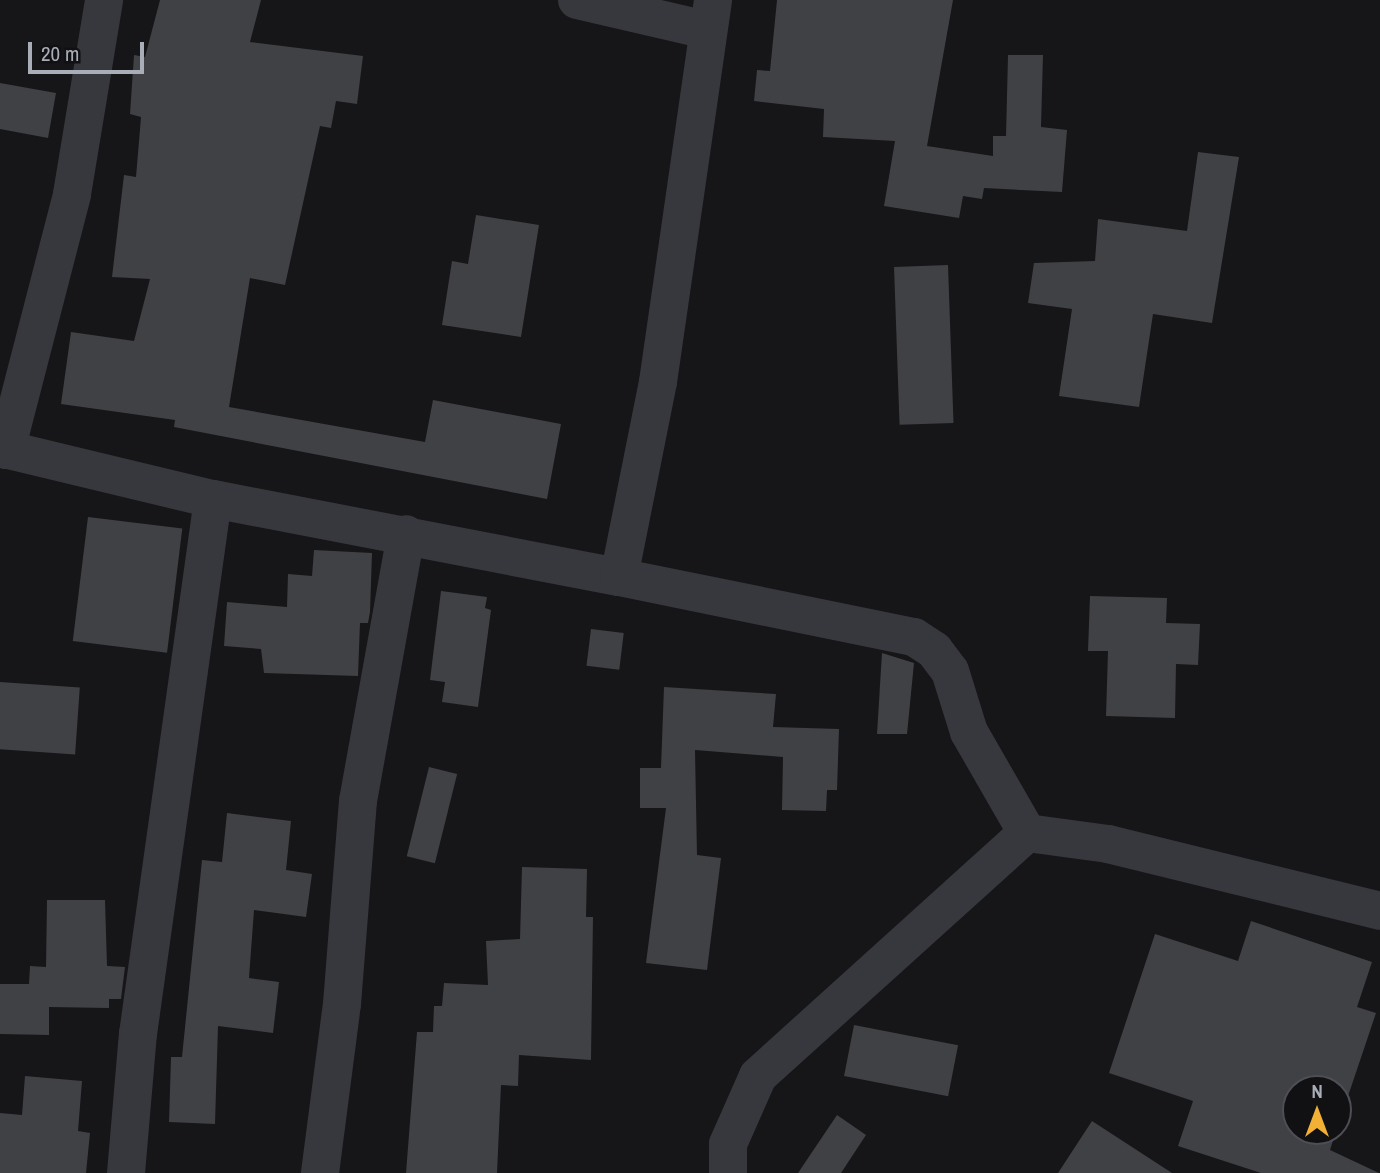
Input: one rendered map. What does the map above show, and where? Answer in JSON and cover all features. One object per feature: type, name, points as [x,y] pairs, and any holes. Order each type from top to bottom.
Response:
[{"type":"street","points":[[104,0],[72,194],[3,449],[213,499],[406,534],[914,637],[934,650],[950,671],[969,732],[1027,833]]},
{"type":"street","points":[[577,0],[710,15],[658,382],[619,577]]},
{"type":"street","points":[[126,1173],[138,1034],[213,499]]},
{"type":"street","points":[[320,1173],[342,1004],[358,801],[406,534]]},
{"type":"street","points":[[729,1173],[728,1144],[758,1076],[1027,833],[1108,844],[1380,911]]},
{"type":"building","points":[[160,0],[261,0],[250,42],[363,56],[357,104],[336,101],[331,128],[320,126],[285,285],[250,278],[229,407],[425,442],[433,400],[561,424],[547,499],[174,427],[175,420],[61,404],[71,332],[134,341],[150,279],[112,277],[124,175],[136,177],[141,117],[130,114],[134,55],[145,57]]},
{"type":"building","points":[[777,0],[953,0],[927,146],[993,156],[993,136],[1006,136],[1008,55],[1043,55],[1041,127],[1067,130],[1062,192],[984,188],[982,199],[963,196],[959,218],[884,206],[895,141],[823,137],[824,109],[754,101],[757,70],[770,71]]},
{"type":"building","points":[[0,83],[56,93],[48,138],[0,129]]},
{"type":"building","points":[[1198,152],[1239,157],[1212,323],[1153,314],[1139,407],[1059,396],[1072,309],[1028,303],[1034,263],[1095,261],[1098,219],[1187,231]]},
{"type":"building","points":[[476,215],[539,225],[521,337],[442,325],[452,261],[468,264]]},
{"type":"building","points":[[948,265],[954,423],[900,425],[894,267]]},
{"type":"building","points":[[88,517],[182,529],[167,653],[73,641]]},
{"type":"building","points":[[314,550],[372,553],[370,612],[368,623],[360,623],[358,676],[264,673],[261,649],[224,646],[227,602],[287,607],[288,574],[312,576]]},
{"type":"building","points":[[441,591],[487,597],[485,608],[491,610],[478,707],[442,702],[445,682],[430,680]]},
{"type":"building","points":[[1090,596],[1167,598],[1166,623],[1200,624],[1198,665],[1176,664],[1175,718],[1106,716],[1108,651],[1088,651]]},
{"type":"building","points":[[591,629],[624,633],[619,670],[586,666]]},
{"type":"building","points":[[882,653],[914,663],[907,734],[877,734]]},
{"type":"building","points":[[0,682],[80,688],[75,754],[0,749]]},
{"type":"building","points":[[664,687],[776,694],[773,727],[839,729],[837,790],[827,790],[826,811],[782,810],[783,757],[695,750],[697,855],[721,858],[707,970],[646,963],[666,808],[640,808],[640,768],[661,768]]},
{"type":"building","points":[[429,767],[457,774],[435,863],[407,856]]},
{"type":"building","points":[[227,813],[291,821],[286,870],[312,874],[306,917],[254,910],[249,978],[279,982],[273,1033],[218,1026],[215,1124],[169,1122],[171,1057],[182,1057],[202,860],[222,862]]},
{"type":"building","points":[[522,867],[587,869],[586,917],[593,917],[591,1060],[519,1055],[518,1086],[501,1085],[497,1173],[406,1173],[417,1032],[433,1032],[434,1006],[442,1006],[444,983],[488,985],[486,941],[520,939]]},
{"type":"building","points":[[47,900],[105,900],[107,966],[125,967],[121,999],[109,999],[109,1008],[49,1007],[49,1035],[0,1034],[0,984],[29,984],[30,966],[46,967]]},
{"type":"building","points":[[1251,921],[1372,962],[1357,1007],[1376,1013],[1352,1084],[1352,1075],[1282,1075],[1282,1145],[1332,1145],[1330,1150],[1379,1173],[1261,1173],[1178,1146],[1193,1101],[1109,1073],[1155,934],[1238,961]]},
{"type":"building","points":[[854,1025],[958,1045],[948,1096],[844,1076]]},
{"type":"building","points":[[25,1076],[82,1081],[78,1131],[90,1133],[86,1173],[0,1173],[0,1113],[22,1115]]},
{"type":"building","points":[[837,1115],[866,1135],[841,1173],[798,1173]]},
{"type":"building","points":[[1092,1121],[1172,1173],[1058,1173]]}]
